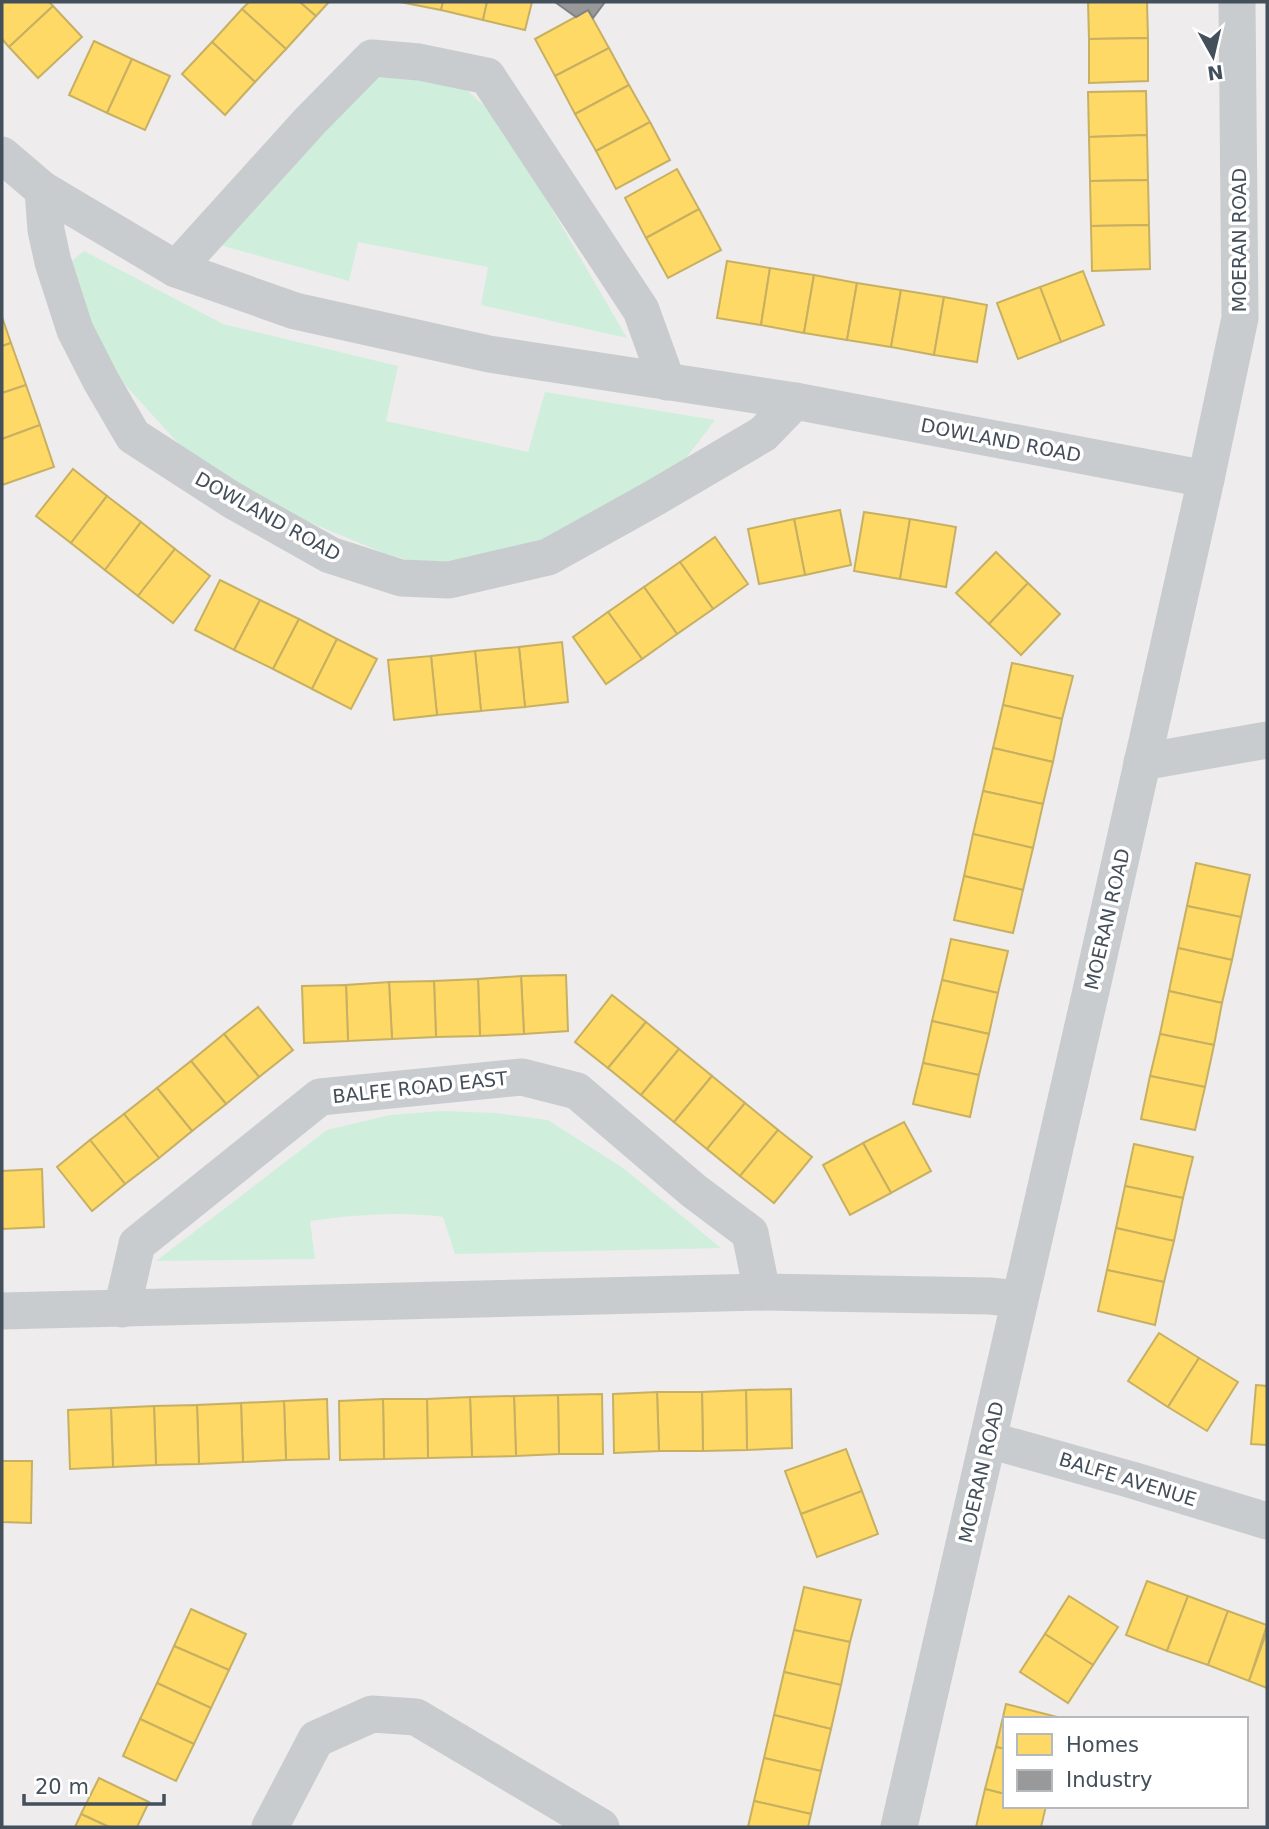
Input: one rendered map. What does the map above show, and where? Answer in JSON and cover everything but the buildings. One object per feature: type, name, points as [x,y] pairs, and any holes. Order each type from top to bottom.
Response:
[{"type":"street","name":"MOERAN ROAD","points":[[900,1827],[1206,479],[1253,323],[1237,2]]},
{"type":"street","points":[[176,269],[310,121],[372,58],[419,62],[487,76],[640,310],[667,382]]},
{"type":"street","name":"DOWLAND ROAD","points":[[2,155],[43,190],[176,269],[295,311],[489,354],[795,401],[1206,479]]},
{"type":"street","name":"DOWLAND ROAD","points":[[43,190],[46,230],[53,262],[75,330],[134,436],[232,500],[330,555],[401,578],[449,580],[548,556],[763,434],[795,401]]},
{"type":"street","points":[[1142,762],[1267,740]]},
{"type":"street","name":"BALFE ROAD EAST","points":[[122,1309],[137,1244],[320,1097],[522,1077],[577,1091],[694,1191],[750,1233],[762,1292]]},
{"type":"street","points":[[2,1311],[762,1292],[990,1296],[1019,1299]]},
{"type":"street","name":"BALFE AVENUE","points":[[989,1440],[1267,1521]]},
{"type":"street","points":[[270,1827],[316,1739],[372,1714],[416,1717],[601,1827]]},
{"type":"green space","points":[[444,70],[500,120],[627,338],[481,305],[488,267],[358,242],[349,281],[213,243],[367,79]]},
{"type":"green space","points":[[84,251],[223,324],[398,366],[386,421],[528,452],[545,392],[715,420],[686,458],[557,542],[432,567],[384,553],[275,508],[179,444],[116,375],[84,312],[68,264]]},
{"type":"green space","points":[[442,1111],[495,1113],[548,1120],[623,1168],[721,1248],[455,1254],[443,1217],[394,1214],[310,1221],[315,1259],[156,1261],[327,1130],[390,1115]]}]
